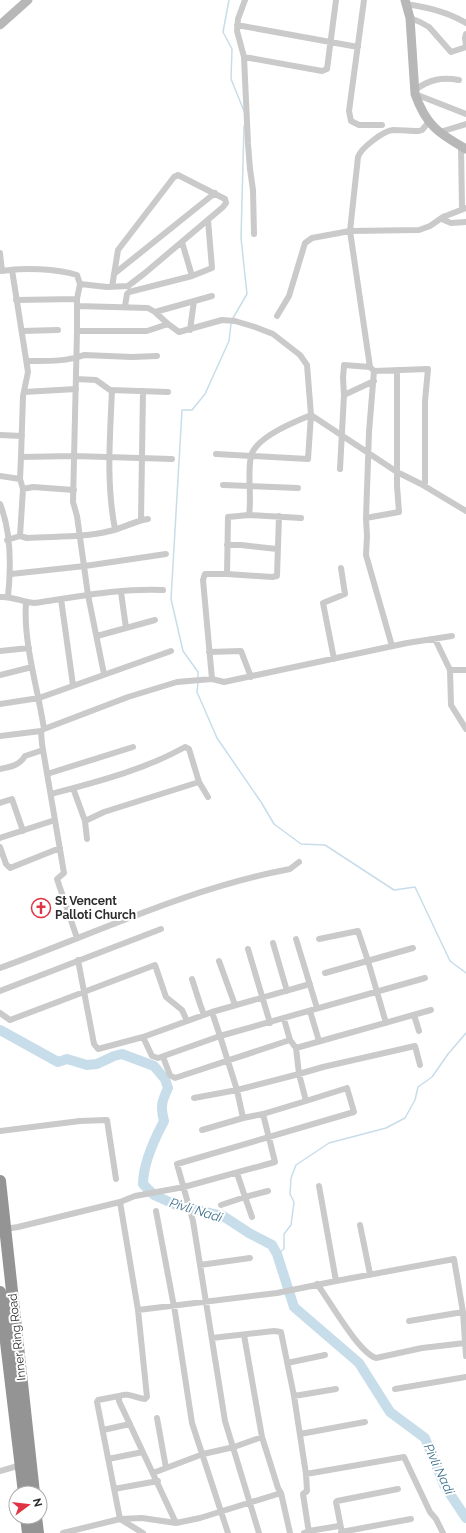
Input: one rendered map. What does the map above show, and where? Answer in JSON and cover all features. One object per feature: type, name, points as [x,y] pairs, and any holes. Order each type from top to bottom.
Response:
[{"type":"highway","name":"Inner Ring Road","points":[[0,1181],[33,1485]]},
{"type":"highway","name":"Inner Ring Road","points":[[0,1295],[23,1485]]},
{"type":"street","points":[[0,25],[28,0]]},
{"type":"street","points":[[245,0],[237,25],[244,57],[248,144],[253,190],[254,234]]},
{"type":"street","points":[[244,57],[322,71],[327,69],[336,0]]},
{"type":"street","points":[[364,0],[350,111],[351,121],[359,125],[382,125]]},
{"type":"street","points":[[277,316],[289,296],[305,243],[312,238],[350,231],[419,230],[430,226],[443,217],[464,209],[464,147],[440,132],[429,122],[422,111],[415,92],[410,18],[405,2]]},
{"type":"street","points":[[405,2],[437,10],[458,18],[466,23]]},
{"type":"street","points":[[410,18],[429,28],[450,52],[466,46],[466,34]]},
{"type":"street","points":[[237,25],[358,47]]},
{"type":"street","points":[[415,92],[431,81],[445,78],[459,80]]},
{"type":"street","points":[[415,92],[466,114]]},
{"type":"street","points":[[392,646],[366,555],[368,453],[374,381],[350,231],[358,157],[361,150],[385,132],[393,130],[419,131],[422,130],[429,122]]},
{"type":"street","points":[[440,132],[466,124]]},
{"type":"street","points":[[112,287],[118,250],[174,177],[178,175],[224,198],[226,203],[222,207],[128,289],[125,306]]},
{"type":"street","points":[[114,274],[215,194]]},
{"type":"street","points":[[443,217],[444,220],[452,223],[466,222]]},
{"type":"street","points":[[80,284],[128,289],[192,276],[211,270],[213,266],[208,220]]},
{"type":"street","points":[[182,242],[192,276]]},
{"type":"street","points":[[0,253],[1,272],[12,270],[64,271],[77,275],[80,284],[77,303],[73,502],[80,535],[88,595],[104,674]]},
{"type":"street","points":[[12,270],[28,372],[24,392],[20,480],[23,489],[20,536]]},
{"type":"street","points":[[155,312],[212,296]]},
{"type":"street","points":[[16,300],[148,308],[155,312],[178,332],[190,330],[222,320],[235,321],[273,334],[300,355],[307,365],[311,415],[308,459],[216,454]]},
{"type":"street","points":[[190,330],[194,301]]},
{"type":"street","points":[[77,331],[147,331],[168,324]]},
{"type":"street","points":[[22,331],[58,330]]},
{"type":"street","points":[[26,361],[57,360],[76,358],[84,355],[132,357],[157,356]]},
{"type":"street","points":[[340,470],[344,395],[342,378],[344,365],[372,369],[428,369],[425,401],[425,483],[421,484]]},
{"type":"street","points":[[366,518],[399,512],[397,472],[397,370]]},
{"type":"street","points":[[76,379],[96,380],[110,390],[168,392]]},
{"type":"street","points":[[344,395],[374,381]]},
{"type":"street","points":[[24,392],[76,389]]},
{"type":"street","points":[[112,390],[109,458],[110,508],[115,529]]},
{"type":"street","points":[[141,520],[143,391]]},
{"type":"street","points":[[311,415],[342,434],[397,472],[421,484],[466,511]]},
{"type":"street","points":[[249,515],[251,455],[260,442],[287,425],[311,415]]},
{"type":"street","points":[[0,435],[22,436]]},
{"type":"street","points":[[22,458],[74,456],[172,459]]},
{"type":"street","points":[[0,476],[20,480]]},
{"type":"street","points":[[223,485],[298,488]]},
{"type":"street","points":[[23,489],[33,487],[74,490]]},
{"type":"street","points":[[0,504],[4,514],[11,574],[8,597]]},
{"type":"street","points":[[227,574],[228,517],[249,515],[301,518]]},
{"type":"street","points":[[212,679],[203,580],[205,574],[276,576],[278,516]]},
{"type":"street","points":[[7,540],[20,536],[27,538],[80,535],[115,529],[148,519]]},
{"type":"street","points":[[227,545],[277,549]]},
{"type":"street","points":[[11,574],[85,566],[166,554]]},
{"type":"street","points":[[334,659],[323,603],[345,594],[341,568]]},
{"type":"street","points":[[0,597],[8,597],[26,603],[34,603],[88,595],[146,589],[163,590]]},
{"type":"street","points":[[121,592],[126,628]]},
{"type":"street","points":[[61,599],[73,685]]},
{"type":"street","points":[[26,603],[25,617],[32,667],[39,698],[43,750],[64,873],[57,879],[77,938]]},
{"type":"street","points":[[97,636],[155,620]]},
{"type":"street","points":[[0,736],[42,730],[128,698],[177,682],[212,679],[224,682],[392,646],[452,636]]},
{"type":"street","points":[[435,639],[450,670],[451,705],[466,729]]},
{"type":"street","points":[[0,651],[29,648]]},
{"type":"street","points":[[0,704],[39,698],[171,651]]},
{"type":"street","points":[[209,652],[241,651],[251,677]]},
{"type":"street","points":[[0,675],[32,667]]},
{"type":"street","points":[[450,670],[466,670]]},
{"type":"street","points":[[47,774],[133,747]]},
{"type":"street","points":[[51,794],[164,759],[185,747],[189,749],[199,782],[208,798]]},
{"type":"street","points":[[0,769],[16,765],[22,761],[25,756],[43,750]]},
{"type":"street","points":[[85,821],[104,812],[199,782]]},
{"type":"street","points":[[73,788],[85,821],[87,839]]},
{"type":"street","points":[[0,803],[12,799],[23,831]]},
{"type":"street","points":[[0,838],[55,820]]},
{"type":"street","points":[[0,847],[6,864],[10,868],[60,848]]},
{"type":"street","points":[[0,968],[175,900],[225,884],[290,869],[299,862]]},
{"type":"street","points":[[0,991],[161,929]]},
{"type":"street","points":[[319,939],[358,931],[378,991],[386,1023]]},
{"type":"street","points":[[296,939],[317,1008]]},
{"type":"street","points":[[273,943],[287,991]]},
{"type":"street","points":[[326,973],[414,948]]},
{"type":"street","points":[[248,949],[270,1023]]},
{"type":"street","points":[[78,960],[94,1044],[98,1049],[143,1037],[212,1012],[262,999],[310,984]]},
{"type":"street","points":[[219,961],[235,1005]]},
{"type":"street","points":[[0,1013],[10,1020],[155,965],[166,997],[182,1010],[186,1021]]},
{"type":"street","points":[[143,1037],[152,1056],[158,1058],[163,1057],[220,1036],[425,978]]},
{"type":"street","points":[[192,979],[204,1015]]},
{"type":"street","points":[[296,1048],[432,1010]]},
{"type":"street","points":[[310,1011],[319,1041]]},
{"type":"street","points":[[212,1012],[229,1061],[243,1118]]},
{"type":"street","points":[[414,1015],[419,1031]]},
{"type":"street","points":[[284,1019],[290,1040],[296,1048],[299,1074],[306,1101]]},
{"type":"street","points":[[163,1057],[170,1075],[175,1078],[290,1040]]},
{"type":"street","points":[[194,1098],[237,1090],[322,1067],[415,1046],[420,1065]]},
{"type":"street","points":[[202,1130],[262,1114],[347,1088],[354,1112],[178,1164],[193,1222],[226,1421],[259,1533]]},
{"type":"street","points":[[5,1229],[120,1202],[146,1194],[184,1187],[275,1162],[262,1114]]},
{"type":"street","points":[[0,1131],[80,1121],[107,1120],[116,1179]]},
{"type":"street","points":[[237,1173],[252,1217]]},
{"type":"street","points":[[319,1186],[336,1281]]},
{"type":"street","points":[[221,1204],[268,1191]]},
{"type":"street","points":[[120,1202],[138,1310],[147,1397],[142,1399],[127,1394],[98,1400],[97,1402],[120,1519],[143,1533]]},
{"type":"street","points":[[156,1210],[192,1423],[228,1533]]},
{"type":"street","points":[[360,1225],[370,1274]]},
{"type":"street","points":[[200,1265],[250,1258]]},
{"type":"street","points":[[138,1310],[277,1293],[316,1284],[454,1259],[463,1312],[466,1356]]},
{"type":"street","points":[[316,1284],[357,1342],[376,1358],[422,1348],[465,1342]]},
{"type":"street","points":[[409,1321],[463,1312]]},
{"type":"street","points":[[212,1338],[274,1331],[281,1332],[294,1396],[306,1474],[307,1491],[303,1494],[307,1532],[341,1530],[411,1519]]},
{"type":"street","points":[[244,1335],[262,1437],[280,1493],[290,1533]]},
{"type":"street","points":[[288,1363],[325,1355]]},
{"type":"street","points":[[395,1389],[466,1377]]},
{"type":"street","points":[[294,1396],[336,1390]]},
{"type":"street","points":[[118,1396],[176,1523]]},
{"type":"street","points":[[157,1418],[166,1468]]},
{"type":"street","points":[[300,1434],[365,1422]]},
{"type":"street","points":[[102,1430],[130,1424]]},
{"type":"street","points":[[153,1472],[203,1454],[262,1437]]},
{"type":"street","points":[[108,1459],[143,1452]]},
{"type":"street","points":[[306,1474],[404,1457],[430,1512],[436,1519],[443,1533]]},
{"type":"street","points":[[0,1471],[21,1465]]},
{"type":"street","points":[[114,1489],[158,1481]]},
{"type":"street","points":[[341,1530],[337,1501],[398,1489]]},
{"type":"street","points":[[63,1533],[87,1530],[120,1519],[142,1518],[176,1523],[221,1512],[280,1493]]},
{"type":"waterway","points":[[229,0],[223,32],[232,49],[231,79],[244,111]]},
{"type":"waterway","points":[[233,318],[247,294],[241,238],[244,126]]},
{"type":"waterway","points":[[198,677],[198,672],[183,651],[171,599],[182,410],[192,410],[205,394],[229,341],[231,324]]},
{"type":"waterway","points":[[198,683],[197,692],[217,738],[261,802],[274,824],[301,844],[325,845],[394,890],[415,887],[450,961],[466,973]]},
{"type":"waterway","name":"Pivli Nadi","points":[[0,1030],[58,1062],[67,1059],[87,1065],[97,1064],[122,1054],[154,1066],[165,1079],[168,1088],[162,1104],[164,1121],[153,1143],[147,1160],[143,1184],[154,1195],[176,1205],[223,1216],[249,1233],[272,1245],[277,1254],[294,1307],[359,1363],[390,1412],[425,1438],[444,1485],[466,1518]]},
{"type":"waterway","points":[[277,1254],[284,1249],[284,1234],[291,1225],[294,1202],[290,1194],[291,1178],[296,1165],[329,1143],[386,1128],[405,1118],[415,1100],[418,1087],[432,1077],[448,1054],[466,1033]]},
{"type":"place","name":"St Vencent Palloti Church","points":[[41,908]]}]
